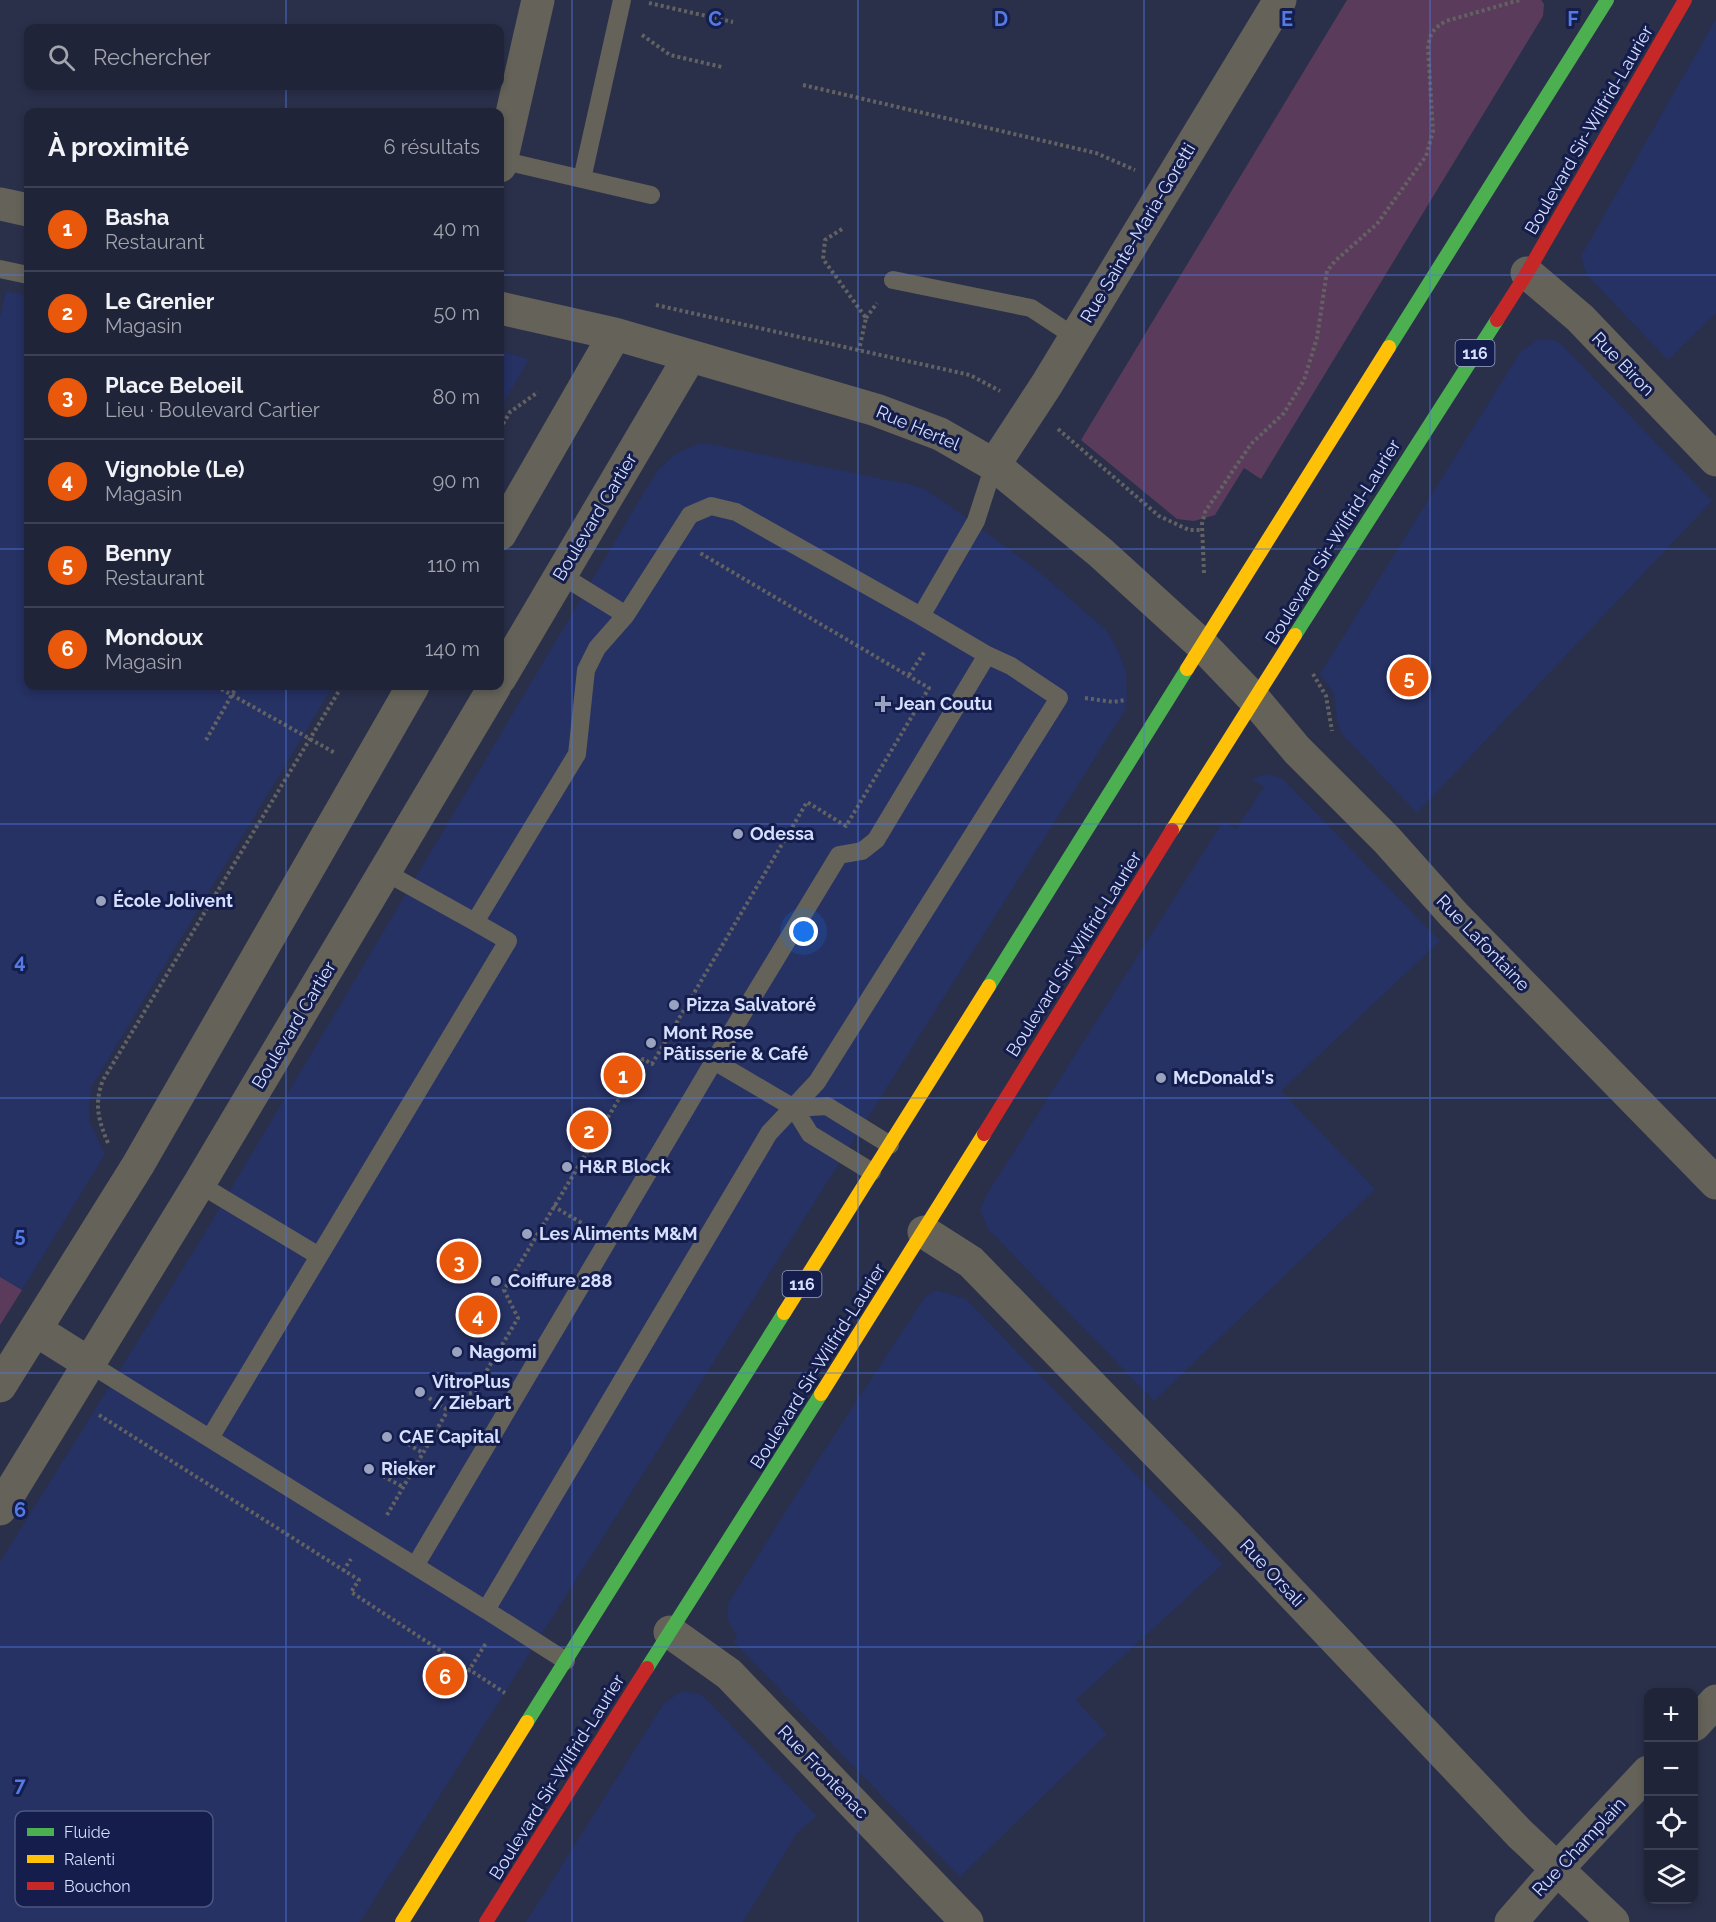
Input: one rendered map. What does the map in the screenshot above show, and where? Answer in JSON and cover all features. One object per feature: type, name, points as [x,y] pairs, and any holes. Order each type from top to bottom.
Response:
[{"type":"main road","name":"Boulevard Sir-Wilfrid-Laurier","points":[[486,1922],[924,1232],[1209,769],[1527,273],[1685,0]]},
{"type":"main road","name":"116","points":[[402,1922],[1203,646],[1602,2]]},
{"type":"street","points":[[504,145],[537,0]]},
{"type":"street","name":"Rue Sainte-Maria-Goretti","points":[[994,465],[1076,337],[1280,0]]},
{"type":"street","points":[[0,204],[24,209]]},
{"type":"street","name":"Rue Biron","points":[[1527,273],[1580,318],[1716,459]]},
{"type":"street","name":"Rue Hertel","points":[[504,309],[615,334],[876,410],[940,434],[994,465],[1124,573],[1203,646],[1255,700]]},
{"type":"street","points":[[504,527],[615,334]]},
{"type":"street","name":"Boulevard Cartier","points":[[504,671],[690,356]]},
{"type":"street","points":[[0,1386],[126,1184],[411,690]]},
{"type":"street","name":"Boulevard Cartier","points":[[0,1509],[199,1184],[493,690]]},
{"type":"street","name":"Rue Lafontaine","points":[[1255,700],[1297,750],[1388,840],[1454,915],[1716,1184]]},
{"type":"street","name":"Rue Orsali","points":[[924,1232],[971,1262],[1226,1524],[1519,1833],[1613,1922]]},
{"type":"street","points":[[36,1330],[90,1364]]},
{"type":"street","name":"Rue Frontenac","points":[[670,1632],[729,1674],[967,1922]]},
{"type":"street","points":[[1698,1721],[1716,1701]]},
{"type":"street","name":"Rue Champlain","points":[[1511,1922],[1644,1776]]},
{"type":"lane","points":[[582,179],[622,0]]},
{"type":"lane","points":[[504,164],[651,195]]},
{"type":"lane","points":[[0,269],[24,274]]},
{"type":"lane","points":[[893,280],[1031,308],[1076,337]]},
{"type":"lane","points":[[921,616],[976,521],[994,465]]},
{"type":"lane","points":[[475,922],[577,754],[586,670],[597,648],[626,615],[690,515],[703,507],[718,506],[752,520],[987,655],[1011,666],[1059,698],[817,1082],[769,1133],[486,1610]]},
{"type":"lane","points":[[561,575],[626,615]]},
{"type":"lane","points":[[415,1566],[714,1061],[839,855],[862,851],[876,840],[987,655]]},
{"type":"lane","points":[[210,1438],[508,941],[385,872]]},
{"type":"lane","points":[[714,1061],[794,1108],[810,1134],[872,1172]]},
{"type":"lane","points":[[794,1108],[827,1106],[890,1145]]},
{"type":"lane","points":[[199,1184],[319,1256]]},
{"type":"lane","points":[[90,1364],[566,1661]]},
{"type":"path","points":[[1204,575],[1205,512],[1251,444],[1284,413],[1304,380],[1317,338],[1327,271],[1335,261],[1377,224],[1426,156],[1433,132],[1428,47],[1430,35],[1435,27],[1446,21],[1520,0]]},
{"type":"path","points":[[646,2],[733,22]]},
{"type":"path","points":[[640,34],[670,55],[722,67]]},
{"type":"path","points":[[803,85],[1096,153],[1136,170]]},
{"type":"path","points":[[842,230],[825,240],[823,259],[866,318],[859,350]]},
{"type":"path","points":[[654,305],[970,375],[1003,393]]},
{"type":"path","points":[[1051,423],[1159,516],[1189,530],[1203,530]]},
{"type":"path","points":[[377,1513],[386,1517],[455,1398],[474,1392],[518,1318],[504,1290],[629,1079],[643,1059],[652,1064],[807,802],[846,826],[929,688],[707,557]]},
{"type":"path","points":[[909,675],[924,652]]},
{"type":"path","points":[[224,690],[343,758]]},
{"type":"path","points":[[206,740],[234,690]]},
{"type":"path","points":[[126,1184],[99,1121],[98,1095],[103,1080],[340,690]]},
{"type":"path","points":[[1059,698],[1076,696],[1113,702],[1132,699]]},
{"type":"path","points":[[554,1206],[585,1225]]},
{"type":"path","points":[[471,1343],[495,1357]]},
{"type":"path","points":[[429,1398],[448,1410]]},
{"type":"path","points":[[91,1410],[359,1580],[351,1592],[508,1694]]},
{"type":"path","points":[[403,1441],[423,1453]]},
{"type":"path","points":[[383,1476],[403,1487]]},
{"type":"path","points":[[469,1670],[488,1640]]},
{"type":"shaded area","points":[[1347,0],[1541,0],[1544,4],[1543,16],[1261,479],[1244,468],[1215,515],[1194,521],[1177,519],[1081,440]]},
{"type":"shaded area","points":[[1716,19],[1716,313],[1668,360],[1586,274],[1581,256]]},
{"type":"shaded area","name":"École Jolivent","points":[[6,291],[24,295],[24,690],[331,690],[92,1086],[89,1107],[90,1123],[105,1154],[22,1290],[0,1277],[0,317]]},
{"type":"shaded area","points":[[1538,340],[1554,340],[1561,344],[1712,501],[1417,813],[1342,734],[1337,722],[1334,693],[1320,674],[1521,351]]},
{"type":"shaded area","points":[[504,352],[529,359],[504,402]]},
{"type":"shaded area","points":[[698,444],[710,444],[922,488],[1032,566],[1106,630],[1116,646],[1126,671],[1127,700],[1124,712],[360,1922],[0,1922],[0,1562],[200,1241],[649,484],[658,470],[677,453]]},
{"type":"shaded area","points":[[1267,774],[1283,779],[1440,941],[1281,1091],[1375,1189],[1154,1401],[988,1229],[980,1210],[987,1194],[1223,821],[1236,829],[1264,787],[1252,779]]},
{"type":"shaded area","points":[[0,1277],[22,1290],[0,1325]]},
{"type":"shaded area","points":[[936,1290],[966,1299],[1223,1564],[1076,1700],[1107,1734],[960,1877],[734,1642],[737,1634],[730,1625],[727,1613],[729,1602],[816,1463],[925,1297]]},
{"type":"shaded area","points":[[682,1691],[700,1694],[709,1702],[817,1816],[797,1833],[743,1922],[526,1922],[664,1703]]},
{"type":"traffic: fast","points":[[1389,347],[1607,0]]},
{"type":"traffic: fast","points":[[1295,635],[1497,320]]},
{"type":"traffic: fast","points":[[989,986],[1187,669]]},
{"type":"traffic: fast","points":[[527,1722],[784,1313]]},
{"type":"traffic: fast","points":[[647,1668],[821,1394]]},
{"type":"traffic: slow","points":[[1187,669],[1389,347]]},
{"type":"traffic: slow","points":[[1172,830],[1295,635]]},
{"type":"traffic: slow","points":[[784,1313],[989,986]]},
{"type":"traffic: slow","points":[[821,1394],[984,1134]]},
{"type":"traffic: slow","points":[[402,1922],[527,1722]]},
{"type":"traffic: jam","points":[[1497,320],[1527,273],[1685,0]]},
{"type":"traffic: jam","points":[[984,1134],[1172,830]]},
{"type":"traffic: jam","points":[[486,1922],[647,1668]]},
{"type":"place","name":"Benny","points":[[1409,677]]},
{"type":"place","name":"Jean Coutu","points":[[883,704]]},
{"type":"place","name":"Odessa","points":[[738,834]]},
{"type":"place","name":"École Jolivent","points":[[101,901]]},
{"type":"place","name":"Pizza Salvatoré","points":[[674,1005]]},
{"type":"place","name":"Mont Rose Pâtisserie & Café","points":[[651,1043]]},
{"type":"place","name":"Basha","points":[[623,1075]]},
{"type":"place","name":"McDonald's","points":[[1161,1078]]},
{"type":"place","name":"Le Grenier","points":[[589,1130]]},
{"type":"place","name":"H&R Block","points":[[567,1167]]},
{"type":"place","name":"Les Aliments M&M","points":[[527,1234]]},
{"type":"place","name":"Place Beloeil","points":[[459,1261]]},
{"type":"place","name":"Coiffure 288","points":[[496,1281]]},
{"type":"place","name":"Vignoble (Le)","points":[[478,1315]]},
{"type":"place","name":"Nagomi","points":[[457,1352]]},
{"type":"place","name":"VitroPlus / Ziebart","points":[[420,1392]]},
{"type":"place","name":"CAE Capital","points":[[387,1437]]},
{"type":"place","name":"Rieker","points":[[369,1469]]},
{"type":"place","name":"Mondoux","points":[[445,1676]]}]
